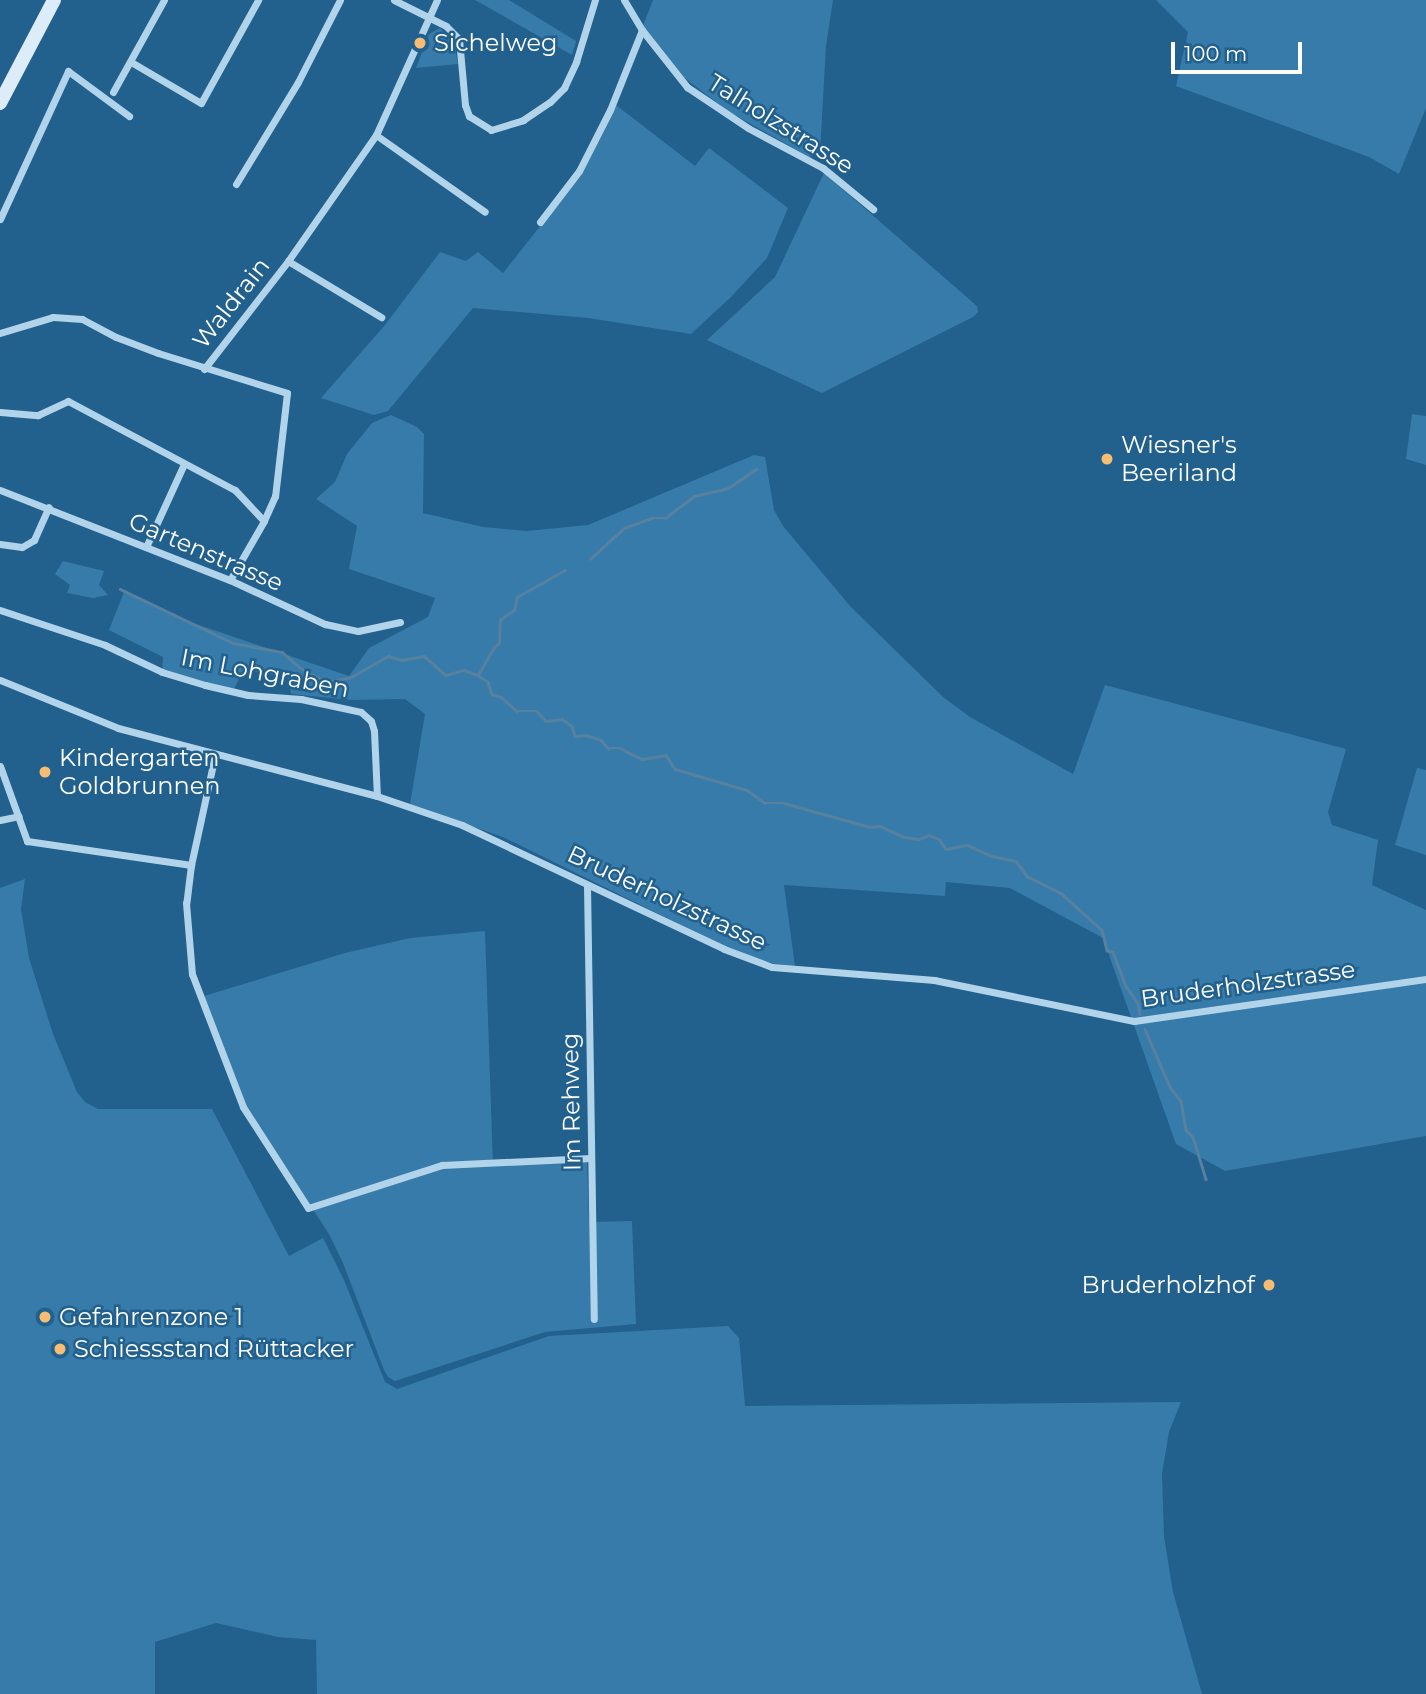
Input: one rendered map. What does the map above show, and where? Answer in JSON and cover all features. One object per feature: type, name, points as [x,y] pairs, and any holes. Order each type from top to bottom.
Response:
[{"type":"main road","points":[[0,103],[54,0]]},
{"type":"street","points":[[113,92],[164,0]]},
{"type":"street","points":[[131,62],[201,103],[258,0]]},
{"type":"street","points":[[236,184],[298,82],[340,0]]},
{"type":"street","points":[[394,0],[446,26],[459,39],[465,105],[469,116],[491,130],[523,120],[550,102],[564,88],[576,62],[595,0]]},
{"type":"street","name":"Waldrain","points":[[204,369],[288,261],[376,135],[437,0]]},
{"type":"street","name":"Talholzstrasse","points":[[624,0],[642,30],[687,87],[748,128],[823,168],[873,209]]},
{"type":"street","points":[[540,222],[579,170],[610,110],[642,30]]},
{"type":"street","points":[[0,219],[68,71],[129,116]]},
{"type":"street","points":[[376,135],[485,212]]},
{"type":"street","points":[[288,261],[381,317]]},
{"type":"street","points":[[0,333],[68,316],[82,318],[116,337],[204,369],[287,393],[275,496],[264,521],[230,580]]},
{"type":"street","points":[[0,412],[38,415],[68,401],[235,490],[264,521]]},
{"type":"street","points":[[146,547],[184,464]]},
{"type":"street","name":"Gartenstrasse","points":[[0,490],[230,580],[325,624],[358,631],[400,622]]},
{"type":"street","points":[[0,544],[22,547],[34,540],[49,507]]},
{"type":"street","name":"Im Lohgraben","points":[[0,610],[105,645],[162,672],[194,682],[248,695],[301,699],[361,712],[371,721],[374,731],[377,796]]},
{"type":"street","name":"Bruderholzstrasse","points":[[0,680],[118,728],[377,796],[493,837],[587,885],[756,963],[789,970],[934,980],[1134,1021],[1426,979]]},
{"type":"street","points":[[215,755],[191,865],[186,903],[192,974],[243,1107],[308,1208],[442,1165],[591,1158]]},
{"type":"street","points":[[0,766],[27,841],[191,865]]},
{"type":"street","points":[[0,820],[19,816]]},
{"type":"street","name":"Im Rehweg","points":[[587,885],[594,1319]]},
{"type":"shaded area","points":[[475,0],[509,0],[576,41],[572,55]]},
{"type":"shaded area","points":[[653,0],[833,0],[826,46],[820,153],[809,157],[728,111],[682,76],[643,26]]},
{"type":"shaded area","points":[[1156,0],[1426,0],[1426,108],[1399,174],[1369,157],[1176,86],[1188,32]]},
{"type":"shaded area","points":[[440,28],[454,43],[458,64],[416,68],[429,34]]},
{"type":"shaded area","points":[[616,105],[695,166],[709,148],[788,208],[767,258],[731,297],[691,334],[588,318],[473,308],[388,411],[374,415],[321,398],[385,325],[440,252],[466,261],[478,252],[503,273],[571,187]]},
{"type":"shaded area","points":[[824,173],[977,306],[978,312],[973,317],[822,393],[707,340],[775,277]]},
{"type":"shaded area","points":[[1412,414],[1426,416],[1426,465],[1406,459]]},
{"type":"shaded area","points":[[391,415],[417,427],[424,434],[423,513],[483,527],[527,531],[588,525],[754,455],[765,457],[774,510],[783,526],[850,606],[943,697],[970,717],[1073,774],[1105,685],[1346,749],[1328,812],[1332,825],[1378,840],[1372,885],[1426,910],[1426,1136],[1225,1171],[1176,1144],[1103,938],[1010,888],[946,882],[945,896],[784,885],[795,966],[775,964],[740,954],[505,838],[410,804],[425,714],[405,699],[351,700],[291,694],[288,678],[244,669],[233,691],[162,672],[163,657],[109,630],[124,592],[190,622],[349,676],[369,648],[428,617],[435,598],[349,569],[357,526],[316,499],[335,482],[347,454],[372,423]]},
{"type":"shaded area","points":[[63,561],[104,571],[99,585],[108,595],[93,598],[67,593],[70,585],[55,574]]},
{"type":"shaded area","points":[[1417,768],[1426,770],[1426,855],[1395,845]]},
{"type":"shaded area","points":[[25,879],[21,909],[29,958],[53,1034],[77,1092],[85,1102],[98,1109],[212,1109],[289,1256],[323,1238],[344,1280],[385,1382],[397,1389],[549,1336],[728,1326],[739,1338],[745,1406],[1181,1402],[1169,1432],[1162,1473],[1164,1536],[1173,1592],[1202,1694],[317,1694],[316,1640],[278,1637],[216,1623],[155,1642],[155,1694],[0,1694],[0,888]]},
{"type":"shaded area","points":[[485,931],[493,1165],[587,1161],[589,1222],[632,1221],[636,1324],[545,1332],[395,1381],[388,1377],[384,1370],[343,1263],[329,1234],[246,1107],[204,996],[345,953],[410,938]]},
{"type":"waterway","points":[[590,559],[624,528],[652,518],[665,518],[694,496],[728,488],[756,469]]},
{"type":"waterway","points":[[478,675],[499,643],[500,620],[514,610],[517,597],[565,570]]},
{"type":"waterway","points":[[120,589],[233,643],[282,652],[299,667],[326,682],[351,677],[388,656],[402,660],[424,656],[446,675],[464,670],[478,675],[488,682],[492,694],[501,697],[517,711],[537,711],[546,721],[562,719],[572,726],[575,736],[586,735],[601,740],[608,748],[620,748],[642,759],[666,755],[675,769],[747,790],[765,803],[784,803],[870,827],[880,826],[904,837],[919,839],[929,835],[939,839],[946,849],[967,845],[992,856],[1016,861],[1027,876],[1062,894],[1102,930],[1107,950],[1113,952],[1126,986],[1138,1003],[1140,1014]]},
{"type":"waterway","points":[[1145,1029],[1170,1087],[1181,1101],[1186,1130],[1193,1137],[1206,1179]]},
{"type":"place","name":"Sichelweg","points":[[420,43]]},
{"type":"place","name":"Wiesner's Beeriland","points":[[1107,459]]},
{"type":"place","name":"Kindergarten Goldbrunnen","points":[[45,772]]},
{"type":"place","name":"Bruderholzhof","points":[[1269,1285]]},
{"type":"place","name":"Gefahrenzone 1","points":[[45,1317]]},
{"type":"place","name":"Schiessstand Rüttacker","points":[[60,1349]]}]
